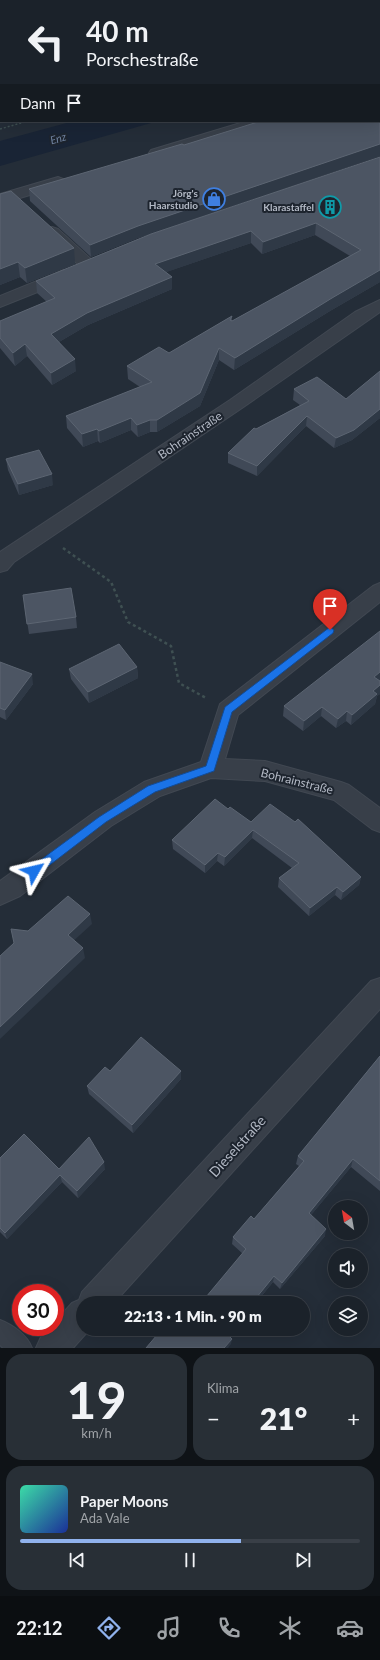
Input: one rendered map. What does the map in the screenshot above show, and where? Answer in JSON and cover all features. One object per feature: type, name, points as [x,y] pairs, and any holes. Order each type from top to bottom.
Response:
[{"type":"street","points":[[140,158],[259,122]]},
{"type":"street","points":[[12,200],[73,178]]},
{"type":"street","points":[[0,302],[95,262],[44,224]]},
{"type":"street","name":"Bohrainstraße","points":[[0,565],[7,557],[42,533],[236,404],[361,316],[380,305]]},
{"type":"street","points":[[210,768],[228,710],[380,591]]},
{"type":"street","name":"Bohrainstraße","points":[[0,894],[11,888],[103,820],[152,789],[210,768],[265,771],[341,792],[380,822]]},
{"type":"street","name":"Dieselstraße","points":[[99,1296],[380,990]]},
{"type":"street","points":[[52,1348],[76,1322]]},
{"type":"lane","points":[[0,1331],[21,1348]]},
{"type":"path","points":[[351,0],[366,0]]},
{"type":"path","points":[[0,129],[24,122]]},
{"type":"path","points":[[42,533],[111,582],[128,622],[171,646],[179,683],[228,710]]},
{"type":"water","name":"Enz","points":[[70,122],[154,122],[0,166],[0,141]]},
{"type":"building","points":[[258,122],[380,122],[380,144],[138,226],[90,245],[29,189],[182,144],[184,145]]},
{"type":"building","points":[[380,157],[380,270],[235,358],[219,348],[200,393],[157,420],[150,420],[137,425],[131,418],[99,431],[97,429],[82,434],[66,416],[152,382],[127,366],[159,347],[169,353],[232,316],[230,320],[232,321],[361,250],[316,223],[263,242],[251,231],[155,264],[172,277],[87,313],[51,334],[75,359],[51,373],[25,344],[13,353],[0,338],[0,321],[55,298],[36,281],[151,234]]},
{"type":"building","points":[[11,191],[74,248],[25,268],[18,262],[0,269],[0,194]]},
{"type":"building","points":[[380,371],[380,409],[354,430],[336,438],[307,416],[257,466],[228,453],[254,428],[256,429],[309,401],[294,389],[317,377],[346,399]]},
{"type":"building","points":[[39,450],[52,474],[18,484],[6,459]]},
{"type":"building","points":[[71,588],[76,617],[27,624],[23,595]]},
{"type":"building","points":[[380,631],[380,672],[374,677],[380,681],[380,685],[373,691],[377,694],[352,715],[347,711],[338,719],[322,707],[304,721],[284,706]]},
{"type":"building","points":[[119,644],[137,667],[88,692],[69,669]]},
{"type":"building","points":[[0,662],[32,674],[5,710],[0,708]]},
{"type":"building","points":[[215,799],[228,809],[230,807],[251,822],[270,804],[295,822],[298,819],[361,877],[343,892],[337,887],[310,908],[279,878],[299,863],[253,830],[225,857],[218,853],[205,865],[172,840]]},
{"type":"building","points":[[68,896],[90,914],[68,935],[83,948],[0,1027],[0,956],[14,943],[11,929],[28,931]]},
{"type":"building","points":[[141,1037],[181,1071],[132,1125],[87,1086],[105,1067],[110,1071]]},
{"type":"building","points":[[380,1056],[380,1181],[353,1159],[309,1213],[326,1229],[282,1283],[274,1276],[258,1296],[207,1296],[246,1249],[233,1237],[251,1216],[254,1219],[304,1161],[298,1156]]},
{"type":"building","points":[[24,1134],[59,1169],[89,1137],[104,1162],[77,1191],[60,1175],[5,1233],[0,1228],[0,1158]]},
{"type":"building","points":[[156,1336],[229,1336],[232,1339],[224,1348],[146,1348]]},
{"type":"place","name":"Jörg's Haarstudio","points":[[214,199]]},
{"type":"place","name":"Klarastaffel","points":[[330,207]]},
{"type":"route","points":[[34,871],[103,820],[152,789],[210,768],[228,710],[330,630]]}]
